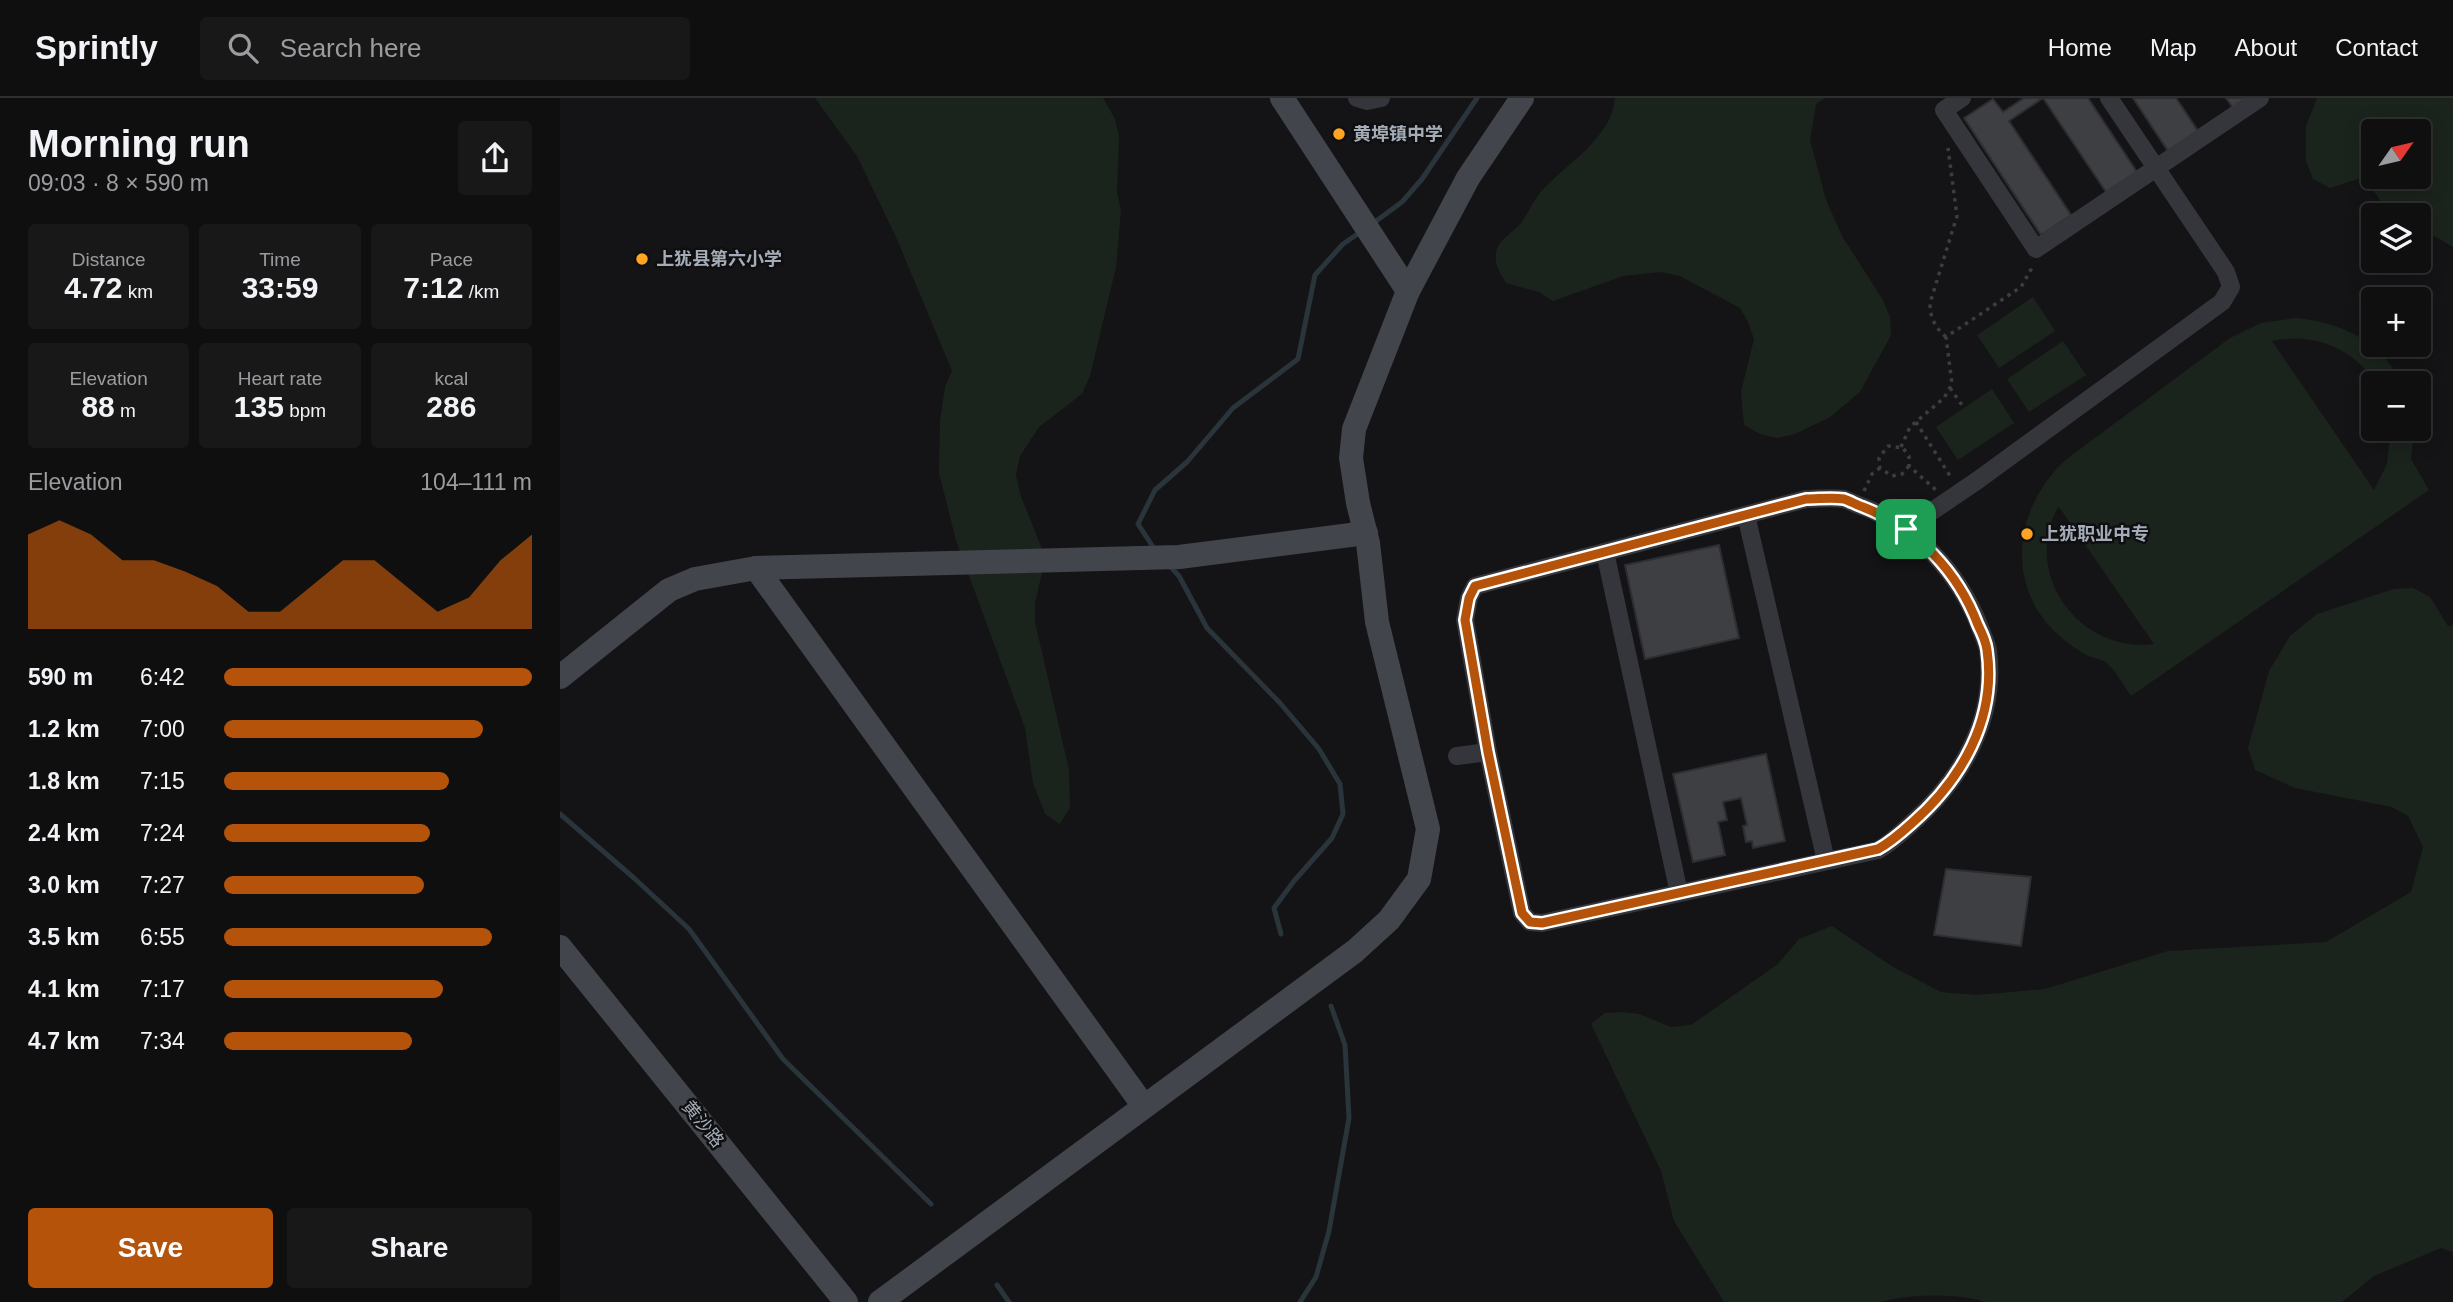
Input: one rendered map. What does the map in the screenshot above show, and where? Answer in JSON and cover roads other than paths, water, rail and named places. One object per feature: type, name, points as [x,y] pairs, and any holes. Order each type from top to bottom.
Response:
[{"type":"street","points":[[1282,98],[1408,290]]},
{"type":"street","points":[[1357,98],[1367,101],[1381,98]]},
{"type":"street","points":[[880,1302],[1143,1105],[1355,951],[1389,920],[1419,879],[1428,830],[1377,622],[1366,533],[1351,458],[1354,429],[1408,290],[1468,178],[1522,98]]},
{"type":"street","points":[[1962,98],[1944,110],[2036,249],[2260,98]]},
{"type":"street","points":[[1906,529],[2222,303],[2231,287],[2226,272],[2109,98]]},
{"type":"street","points":[[1806,499],[1844,499],[1906,529],[1938,558],[1968,599],[1987,649],[1988,687],[1983,717],[1969,754],[1957,775],[1934,803],[1888,844],[1878,849],[1542,923],[1530,922],[1522,913],[1488,752],[1465,620],[1469,598],[1475,586],[1806,499]]},
{"type":"street","points":[[1746,515],[1826,861]]},
{"type":"street","points":[[560,677],[669,590],[695,579],[756,568],[1180,557],[1366,533]]},
{"type":"street","points":[[1605,552],[1679,893]]},
{"type":"street","points":[[756,568],[1143,1105]]},
{"type":"street","points":[[1457,756],[1488,752]]},
{"type":"street","name":"黄沙路","points":[[560,947],[846,1302]]},
{"type":"waterway","points":[[1372,224],[1402,202],[1422,179],[1477,98]]},
{"type":"waterway","points":[[1155,550],[1138,524],[1155,490],[1187,462],[1233,408],[1298,359],[1315,275],[1343,244],[1362,231]]},
{"type":"waterway","points":[[1169,565],[1179,576],[1207,628],[1280,703],[1319,749],[1340,784],[1343,814],[1332,838],[1274,908],[1281,934]]},
{"type":"waterway","points":[[560,814],[689,929],[783,1059],[931,1204]]},
{"type":"waterway","points":[[1300,1302],[1316,1277],[1329,1231],[1349,1118],[1345,1045],[1331,1006]]},
{"type":"waterway","points":[[997,1285],[1009,1302]]},
{"type":"place","name":"黄埠镇中学","points":[[1339,134]]},
{"type":"place","name":"上犹县第六小学","points":[[642,259]]},
{"type":"place","name":"上犹职业中专","points":[[2027,534]]}]
